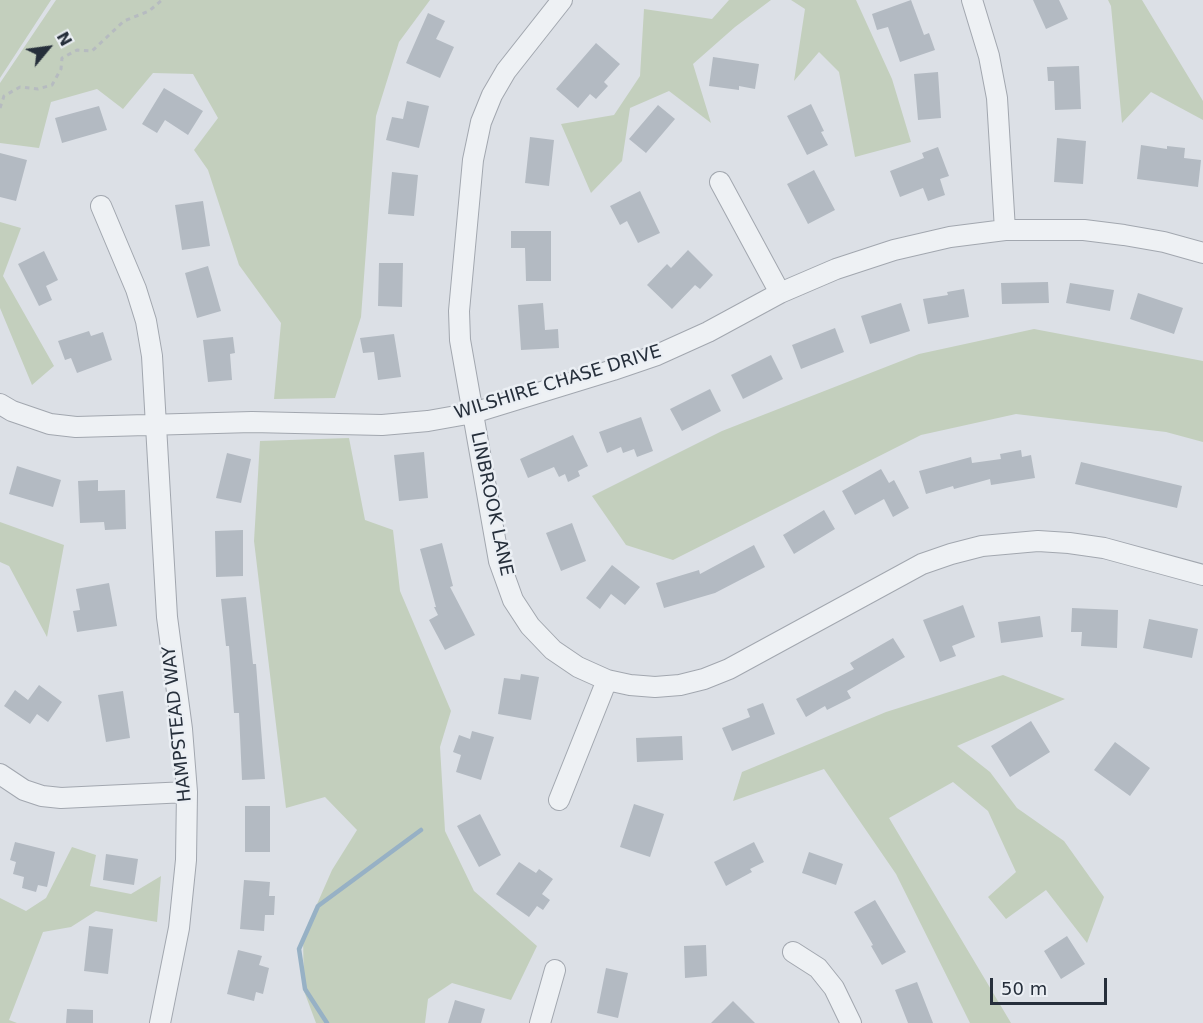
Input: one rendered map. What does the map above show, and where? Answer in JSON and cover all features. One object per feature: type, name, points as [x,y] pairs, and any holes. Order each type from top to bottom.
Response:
[{"type":"street","name":"LINBROOK LANE","points":[[562,0],[506,71],[492,95],[481,122],[473,160],[459,310],[460,340],[500,561],[513,600],[530,626],[553,650],[578,667],[607,680],[655,687],[680,685],[729,669],[922,564],[982,546],[1038,541],[1069,543],[1104,549],[1203,574]]},
{"type":"street","points":[[972,0],[989,56],[997,98],[1005,231]]},
{"type":"street","points":[[720,182],[780,293]]},
{"type":"street","name":"HAMPSTEAD WAY","points":[[101,207],[136,289],[146,321],[152,356],[167,617],[182,729],[187,792],[186,860],[179,928],[160,1023]]},
{"type":"street","name":"WILSHIRE CHASE DRIVE","points":[[0,404],[12,411],[50,424],[76,427],[252,422],[382,424],[428,421],[473,413],[657,355],[708,332],[780,293],[836,269],[894,250],[950,237],[1005,231],[1084,230],[1164,242],[1203,253]]},
{"type":"street","points":[[558,800],[607,680]]},
{"type":"street","points":[[0,774],[24,790],[42,796],[61,798],[187,792]]},
{"type":"street","points":[[793,952],[818,968],[834,988],[851,1023]]},
{"type":"street","points":[[540,1023],[555,970]]},
{"type":"path","points":[[0,108],[4,96],[20,87],[38,89],[52,85],[61,69],[62,58],[77,50],[92,51],[124,21],[149,11],[162,0]]},
{"type":"green space","points":[[0,0],[51,0],[0,78]]},
{"type":"green space","points":[[56,0],[430,0],[399,42],[376,116],[361,317],[335,398],[274,399],[281,323],[239,265],[208,170],[194,150],[218,118],[193,74],[153,73],[123,109],[97,89],[51,102],[39,148],[0,143],[0,83]]},
{"type":"green space","points":[[729,0],[771,0],[735,27],[693,64],[711,123],[669,91],[630,108],[622,161],[591,193],[561,124],[614,115],[640,76],[644,9],[712,19]]},
{"type":"green space","points":[[791,0],[856,0],[892,79],[911,142],[855,157],[839,72],[819,52],[794,81],[805,9]]},
{"type":"green space","points":[[1108,0],[1142,0],[1203,101],[1203,120],[1151,92],[1122,123],[1111,6]]},
{"type":"green space","points":[[0,222],[21,228],[3,276],[54,366],[32,385],[0,308]]},
{"type":"green space","points":[[1034,329],[1203,361],[1203,442],[1166,432],[1016,414],[921,435],[673,560],[626,545],[592,496],[722,431],[919,354]]},
{"type":"green space","points":[[349,438],[365,520],[393,530],[400,591],[451,711],[440,747],[445,831],[474,891],[537,946],[511,1000],[452,983],[428,999],[425,1023],[316,1023],[304,991],[303,936],[332,870],[357,830],[325,797],[286,808],[254,541],[260,441]]},
{"type":"green space","points":[[0,522],[64,545],[47,637],[9,566],[0,562]]},
{"type":"green space","points":[[1003,675],[1065,699],[957,746],[990,772],[1017,808],[1064,841],[1104,897],[1087,943],[1046,890],[1006,919],[988,897],[1016,872],[988,811],[953,782],[889,818],[1011,1023],[970,1023],[896,874],[824,769],[733,801],[742,772],[886,712]]},
{"type":"green space","points":[[72,847],[96,855],[90,886],[131,894],[161,876],[157,922],[96,911],[71,927],[43,932],[9,1020],[17,1023],[0,1023],[0,898],[26,911],[46,898]]},
{"type":"building","points":[[911,0],[924,35],[929,33],[935,50],[900,62],[888,27],[877,30],[872,14]]},
{"type":"building","points":[[1033,0],[1059,0],[1068,19],[1046,29]]},
{"type":"building","points":[[428,13],[445,21],[436,39],[454,47],[440,78],[406,63]]},
{"type":"building","points":[[596,43],[620,64],[604,82],[608,86],[596,99],[590,94],[578,108],[556,89]]},
{"type":"building","points":[[713,57],[759,64],[755,89],[739,86],[739,90],[709,86]]},
{"type":"building","points":[[1079,66],[1081,109],[1055,110],[1054,81],[1048,81],[1047,67]]},
{"type":"building","points":[[938,72],[941,118],[918,120],[914,74]]},
{"type":"building","points":[[164,88],[203,111],[188,135],[165,120],[157,133],[142,124]]},
{"type":"building","points":[[407,101],[429,106],[419,148],[386,140],[392,117],[403,119]]},
{"type":"building","points":[[811,104],[828,145],[807,155],[787,116]]},
{"type":"building","points":[[658,105],[675,119],[646,153],[629,139]]},
{"type":"building","points":[[99,106],[107,130],[62,143],[55,118]]},
{"type":"building","points":[[530,137],[554,140],[549,186],[525,183]]},
{"type":"building","points":[[1057,138],[1086,141],[1083,184],[1054,182]]},
{"type":"building","points":[[1141,145],[1167,149],[1167,146],[1185,148],[1184,158],[1201,160],[1198,187],[1137,179]]},
{"type":"building","points":[[938,147],[949,176],[940,179],[945,195],[928,201],[923,188],[900,197],[890,171],[924,158],[922,153]]},
{"type":"building","points":[[0,153],[27,160],[16,201],[0,197]]},
{"type":"building","points":[[814,170],[835,210],[808,224],[787,184]]},
{"type":"building","points":[[392,172],[418,175],[414,216],[388,214]]},
{"type":"building","points":[[640,191],[660,233],[638,243],[627,221],[620,225],[610,206]]},
{"type":"building","points":[[203,201],[210,246],[182,250],[175,205]]},
{"type":"building","points":[[511,231],[551,231],[551,281],[526,281],[525,248],[511,248]]},
{"type":"building","points":[[688,250],[713,275],[700,289],[695,285],[672,309],[647,285],[667,264],[671,268]]},
{"type":"building","points":[[44,251],[58,280],[46,286],[52,300],[39,306],[18,264]]},
{"type":"building","points":[[379,263],[403,263],[402,307],[378,306]]},
{"type":"building","points":[[208,266],[221,311],[197,318],[185,273]]},
{"type":"building","points":[[1048,282],[1049,303],[1002,304],[1001,283]]},
{"type":"building","points":[[1070,283],[1114,290],[1110,311],[1066,303]]},
{"type":"building","points":[[964,289],[969,317],[928,324],[923,299],[948,295],[947,292]]},
{"type":"building","points":[[1138,293],[1183,308],[1174,334],[1130,319]]},
{"type":"building","points":[[543,303],[545,330],[558,329],[559,348],[521,350],[518,305]]},
{"type":"building","points":[[901,303],[910,331],[870,344],[861,316]]},
{"type":"building","points":[[835,328],[844,352],[801,369],[792,345]]},
{"type":"building","points":[[89,331],[91,336],[103,332],[112,360],[77,373],[71,358],[65,360],[58,341]]},
{"type":"building","points":[[394,334],[401,377],[378,380],[374,352],[363,353],[360,338]]},
{"type":"building","points":[[233,337],[235,353],[230,354],[232,380],[208,382],[203,340]]},
{"type":"building","points":[[771,355],[783,379],[743,399],[731,375]]},
{"type":"building","points":[[710,389],[721,411],[682,431],[670,409]]},
{"type":"building","points":[[641,417],[653,451],[637,457],[634,449],[623,453],[621,447],[607,453],[599,432]]},
{"type":"building","points":[[573,435],[588,466],[578,471],[580,476],[568,482],[565,474],[559,477],[554,467],[528,478],[520,459]]},
{"type":"building","points":[[1021,450],[1022,457],[1031,455],[1035,478],[991,485],[990,479],[926,494],[919,471],[971,457],[972,463],[1001,459],[1000,454]]},
{"type":"building","points":[[424,452],[428,498],[399,501],[394,455]]},
{"type":"building","points":[[227,453],[251,459],[241,503],[216,498]]},
{"type":"building","points":[[1081,462],[1182,486],[1177,508],[1075,484]]},
{"type":"building","points":[[17,466],[61,480],[53,507],[9,494]]},
{"type":"building","points":[[881,469],[889,483],[894,480],[909,508],[893,517],[884,499],[855,515],[842,491]]},
{"type":"building","points":[[98,480],[98,491],[125,490],[126,529],[105,530],[104,522],[80,523],[78,481]]},
{"type":"building","points":[[824,510],[835,529],[794,554],[783,535]]},
{"type":"building","points":[[572,523],[586,561],[561,571],[546,533]]},
{"type":"building","points":[[243,530],[243,576],[216,577],[215,531]]},
{"type":"building","points":[[442,543],[453,586],[450,587],[475,635],[445,650],[429,620],[438,615],[420,549]]},
{"type":"building","points":[[754,545],[765,567],[715,593],[664,608],[656,583],[699,570],[700,574]]},
{"type":"building","points":[[612,565],[640,587],[625,605],[611,594],[600,609],[586,598]]},
{"type":"building","points":[[109,583],[117,626],[77,632],[73,611],[80,610],[76,589]]},
{"type":"building","points":[[246,597],[253,664],[256,664],[265,779],[242,780],[239,713],[234,713],[229,646],[226,646],[221,599]]},
{"type":"building","points":[[963,605],[975,637],[952,646],[956,656],[940,662],[923,620]]},
{"type":"building","points":[[1072,608],[1118,610],[1117,648],[1081,646],[1082,632],[1071,632]]},
{"type":"building","points":[[1040,616],[1043,637],[1001,643],[998,622]]},
{"type":"building","points":[[1149,619],[1198,629],[1192,658],[1143,648]]},
{"type":"building","points":[[893,638],[905,657],[847,691],[851,698],[827,710],[825,706],[806,717],[796,699],[854,669],[850,663]]},
{"type":"building","points":[[521,674],[539,677],[531,720],[498,714],[504,678],[520,680]]},
{"type":"building","points":[[39,685],[62,702],[48,722],[37,714],[30,724],[4,706],[15,690],[28,700]]},
{"type":"building","points":[[123,691],[130,738],[106,742],[98,695]]},
{"type":"building","points":[[763,703],[775,734],[732,751],[722,728],[750,717],[747,709]]},
{"type":"building","points":[[1031,721],[1050,752],[1010,777],[991,746]]},
{"type":"building","points":[[472,731],[494,737],[481,780],[456,772],[461,755],[453,752],[459,735],[470,739]]},
{"type":"building","points":[[682,736],[683,760],[637,762],[636,738]]},
{"type":"building","points":[[1115,742],[1150,768],[1130,796],[1094,770]]},
{"type":"building","points":[[634,804],[664,814],[650,857],[620,847]]},
{"type":"building","points":[[245,806],[270,806],[270,852],[245,852]]},
{"type":"building","points":[[480,814],[501,855],[479,867],[457,826]]},
{"type":"building","points":[[15,842],[55,852],[47,887],[38,885],[36,892],[22,888],[24,877],[13,874],[16,862],[10,860]]},
{"type":"building","points":[[754,842],[764,862],[750,869],[752,872],[726,886],[714,862]]},
{"type":"building","points":[[809,852],[843,864],[836,885],[802,873]]},
{"type":"building","points":[[106,854],[138,859],[134,885],[103,880]]},
{"type":"building","points":[[519,862],[536,873],[539,869],[553,879],[542,894],[550,900],[543,910],[537,906],[529,917],[496,894]]},
{"type":"building","points":[[244,880],[270,882],[269,896],[275,896],[274,915],[265,915],[264,931],[240,929]]},
{"type":"building","points":[[875,900],[906,952],[882,965],[854,912]]},
{"type":"building","points":[[89,926],[113,929],[108,974],[84,971]]},
{"type":"building","points":[[1067,936],[1085,964],[1061,979],[1044,951]]},
{"type":"building","points":[[706,945],[707,976],[685,978],[684,946]]},
{"type":"building","points":[[238,950],[262,956],[259,965],[269,968],[263,994],[256,992],[254,1001],[227,994]]},
{"type":"building","points":[[606,968],[628,973],[618,1018],[597,1013]]},
{"type":"building","points":[[917,982],[933,1023],[908,1023],[895,990]]},
{"type":"building","points":[[455,1000],[485,1009],[481,1023],[448,1023]]},
{"type":"building","points":[[733,1001],[755,1023],[711,1023]]},
{"type":"building","points":[[67,1009],[93,1010],[93,1023],[66,1023]]},
{"type":"waterway","points":[[327,1023],[305,989],[299,949],[318,906],[421,830]]}]
